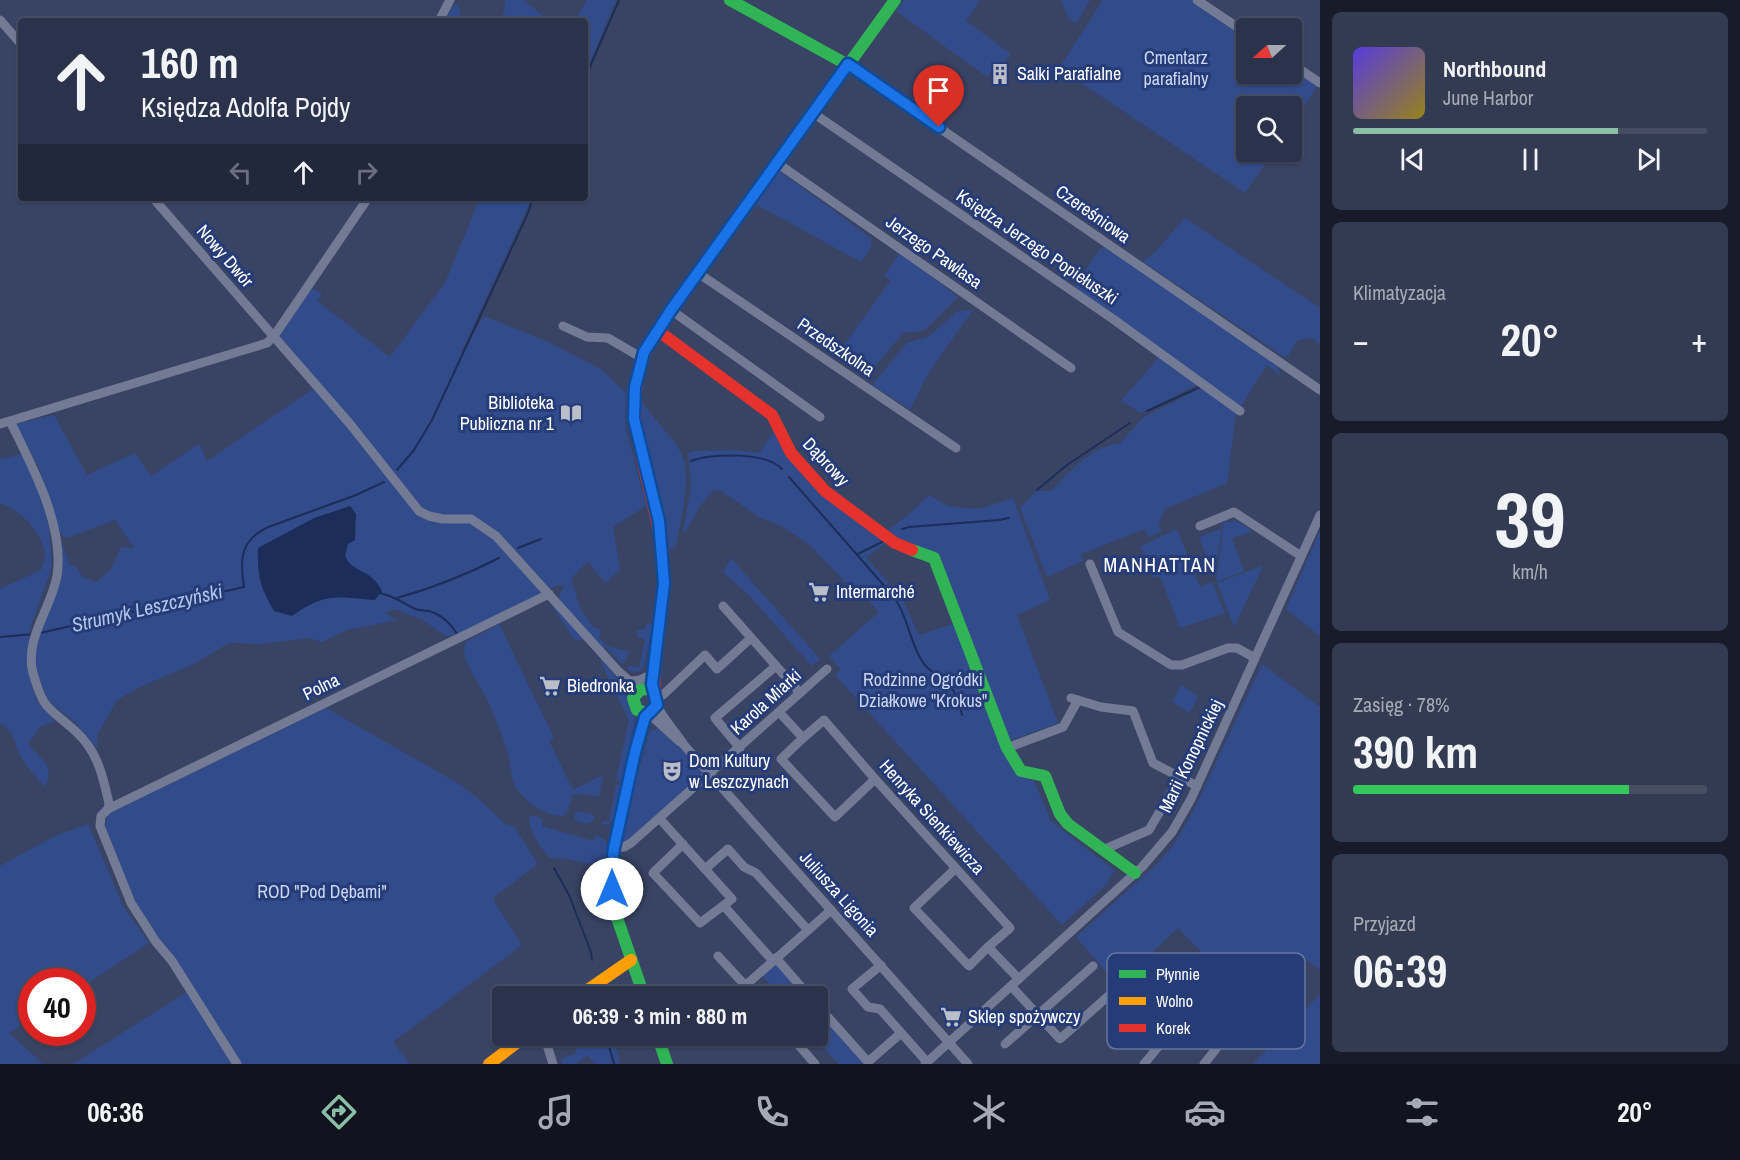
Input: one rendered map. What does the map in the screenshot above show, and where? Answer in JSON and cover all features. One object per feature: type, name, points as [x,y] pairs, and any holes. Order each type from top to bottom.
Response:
[{"type":"street","points":[[441,18],[450,0]]},
{"type":"street","points":[[730,0],[848,64]]},
{"type":"street","points":[[635,752],[638,718],[660,624],[664,583],[662,542],[656,508],[634,419],[635,387],[642,358],[671,310],[895,0]]},
{"type":"street","points":[[1197,0],[1236,26]]},
{"type":"street","points":[[0,20],[18,41]]},
{"type":"street","name":"Czereśniowa","points":[[848,64],[1320,390]]},
{"type":"street","points":[[1302,71],[1320,83]]},
{"type":"street","name":"Księdza Jerzego Popiełuszki","points":[[813,113],[1103,313],[1240,411]]},
{"type":"street","name":"Jerzego Pawlasa","points":[[777,163],[1071,368]]},
{"type":"street","name":"Nowy Dwór","points":[[156,201],[274,336]]},
{"type":"street","points":[[237,1064],[172,961],[156,942],[131,903],[100,826],[101,816],[108,809],[109,804],[94,753],[76,730],[48,707],[42,698],[32,666],[32,645],[56,579],[56,546],[35,470],[5,422],[267,343],[366,201]]},
{"type":"street","name":"Przedszkolna","points":[[698,273],[956,448]]},
{"type":"street","points":[[671,310],[820,417]]},
{"type":"street","points":[[563,326],[587,337],[608,338],[642,358]]},
{"type":"street","name":"Dąbrowy","points":[[657,330],[772,415],[791,453],[825,492],[895,543],[934,558],[1007,748],[1022,771],[1045,776],[1060,814],[1068,824],[1102,850]]},
{"type":"street","points":[[274,336],[350,424],[419,512],[444,519],[471,519],[496,536],[619,672],[645,695],[664,694],[705,655],[717,669],[752,638]]},
{"type":"street","points":[[1200,526],[1234,512],[1301,556]]},
{"type":"street","name":"Marii Konopnickiej","points":[[926,1063],[1135,873],[1152,857],[1172,832],[1197,786],[1320,515]]},
{"type":"street","points":[[1090,564],[1118,632],[1171,664],[1182,665],[1228,648],[1237,648],[1255,658]]},
{"type":"street","name":"Polna","points":[[108,809],[549,594]]},
{"type":"street","points":[[723,606],[800,693]]},
{"type":"street","points":[[740,748],[716,718],[776,666]]},
{"type":"street","name":"Karola Miarki","points":[[614,848],[624,847],[631,843],[660,819],[827,669]]},
{"type":"street","points":[[619,672],[645,695],[645,717],[635,752],[611,872],[614,906],[641,986]]},
{"type":"street","name":"Juliusza Ligonia","points":[[645,695],[664,728],[684,745],[968,1064]]},
{"type":"street","name":"Juliusza Ligonia","points":[[645,695],[675,730],[684,745]]},
{"type":"street","points":[[1007,748],[1063,727],[1074,699],[1101,707],[1133,711],[1153,763],[1197,786]]},
{"type":"street","points":[[779,712],[803,738],[781,759],[835,817],[875,779]]},
{"type":"street","name":"Henryka Sienkiewicza","points":[[803,738],[824,720],[1010,928],[988,947]]},
{"type":"street","points":[[641,735],[652,727],[664,728]]},
{"type":"street","points":[[1102,850],[1149,830],[1180,777]]},
{"type":"street","points":[[660,819],[683,844],[732,899],[700,923],[653,873],[683,844]]},
{"type":"street","points":[[705,869],[728,849],[744,867],[756,873],[808,930]]},
{"type":"street","points":[[1102,850],[1135,873]]},
{"type":"street","points":[[955,869],[914,908],[969,966],[988,947],[1019,979]]},
{"type":"street","points":[[724,906],[799,986]]},
{"type":"street","points":[[718,956],[746,985],[831,910]]},
{"type":"street","points":[[594,986],[632,960]]},
{"type":"street","points":[[881,966],[852,989],[868,1007],[880,1009],[926,1063]]},
{"type":"street","points":[[1005,1044],[1093,966]]},
{"type":"street","points":[[1011,986],[1060,1039],[1107,997]]},
{"type":"street","points":[[828,1017],[867,1062],[901,1033]]},
{"type":"street","points":[[489,1064],[513,1046]]},
{"type":"street","points":[[547,1046],[553,1064]]},
{"type":"street","points":[[661,1046],[668,1064]]},
{"type":"street","points":[[799,1046],[815,1064]]},
{"type":"street","points":[[1144,1064],[1156,1049]]},
{"type":"street","points":[[1204,1064],[1216,1049]]},
{"type":"green space","points":[[505,0],[524,0],[545,18],[501,18],[505,9]]},
{"type":"green space","points":[[587,0],[616,0],[588,67],[588,18],[577,18]]},
{"type":"green space","points":[[904,0],[980,0],[966,21],[1011,54],[1005,62],[1000,61],[987,77],[896,11]]},
{"type":"green space","points":[[1061,0],[1090,0],[1077,22],[1072,22]]},
{"type":"green space","name":"Cmentarz parafialny","points":[[1103,0],[1192,0],[1236,30],[1236,84],[1302,84],[1302,74],[1318,85],[1302,109],[1302,96],[1236,96],[1236,162],[1266,162],[1245,193],[1059,68]]},
{"type":"green space","points":[[455,3],[459,8],[461,18],[446,18]]},
{"type":"green space","points":[[778,170],[871,238],[871,247],[861,262],[755,204]]},
{"type":"green space","points":[[476,201],[531,201],[459,357],[484,316],[546,341],[601,369],[626,393],[625,425],[646,506],[613,527],[620,570],[605,583],[588,561],[571,579],[580,608],[593,627],[601,629],[599,638],[607,646],[630,652],[623,664],[605,647],[603,648],[558,599],[564,585],[555,586],[524,605],[461,635],[445,636],[423,620],[394,609],[385,614],[398,620],[347,630],[322,642],[309,638],[262,644],[229,643],[194,664],[142,686],[117,700],[97,735],[98,749],[73,720],[47,698],[35,663],[37,642],[48,614],[58,541],[61,540],[70,566],[76,566],[83,578],[96,582],[111,569],[121,547],[134,548],[115,520],[66,538],[57,529],[39,468],[16,424],[54,415],[87,475],[135,453],[151,476],[199,444],[207,461],[313,389],[349,428],[280,337],[281,333],[311,288],[322,294],[317,301],[390,357],[445,283],[478,203]]},
{"type":"green space","points":[[1185,218],[1320,308],[1320,344],[1312,338],[1298,340],[1288,356],[1283,356],[1143,262],[1157,250]]},
{"type":"green space","points":[[1105,246],[1274,361],[1282,377],[1267,365],[1241,406],[1074,288],[1098,251]]},
{"type":"green space","points":[[900,253],[958,297],[924,331],[903,333],[867,376],[836,356],[891,280],[884,276]]},
{"type":"green space","points":[[973,310],[929,372],[910,409],[872,385],[907,343],[928,337],[958,311]]},
{"type":"green space","points":[[1160,356],[1199,384],[1141,413],[1121,401]]},
{"type":"green space","points":[[1201,388],[1236,413],[1227,483],[1165,509],[1159,523],[1161,532],[1148,537],[1145,529],[1081,554],[1083,561],[1047,577],[1020,508],[1036,491],[1051,491],[1073,468],[1090,455],[1108,446],[1119,444],[1144,417]]},
{"type":"green space","points":[[641,399],[676,444],[684,461],[686,484],[683,510],[676,546],[669,550],[665,517],[643,431]]},
{"type":"green space","name":"Rodzinne Ogródki Działkowe \"Krokus\"","points":[[777,427],[799,465],[890,540],[866,557],[902,599],[919,635],[956,623],[1020,774],[1034,781],[1051,821],[1115,871],[1108,879],[1109,882],[1062,925],[835,675],[841,669],[829,656],[879,612],[866,598],[845,582],[810,545],[781,526],[759,517],[721,491],[714,490],[700,506],[686,531],[683,532],[691,487],[688,453],[732,450],[759,453]]},
{"type":"green space","points":[[23,454],[41,496],[49,528],[52,567],[29,631],[29,673],[37,702],[55,721],[41,726],[28,744],[48,769],[48,780],[45,787],[30,771],[10,732],[0,723],[0,589],[41,570],[45,558],[44,547],[36,531],[23,517],[0,503],[0,459]]},
{"type":"green space","points":[[929,495],[950,507],[979,509],[1013,498],[1050,600],[1017,615],[1058,723],[1009,741],[940,556],[897,540],[886,532]]},
{"type":"green space","points":[[1236,521],[1249,528],[1251,532],[1232,538],[1244,571],[1216,582],[1224,522]]},
{"type":"green space","points":[[1223,522],[1214,576],[1199,537],[1221,529]]},
{"type":"green space","points":[[1177,529],[1200,587],[1212,582],[1225,613],[1180,628],[1160,576],[1153,578],[1141,546]]},
{"type":"green space","points":[[1320,531],[1320,636],[1286,609]]},
{"type":"green space","points":[[731,558],[820,659],[812,666],[748,594],[723,572]]},
{"type":"green space","points":[[1263,566],[1234,627],[1217,583]]},
{"type":"green space","points":[[551,604],[554,604],[584,638],[579,641],[573,638]]},
{"type":"green space","points":[[646,623],[653,624],[644,665],[640,671],[632,672],[627,669],[630,666],[639,667],[645,640],[637,637],[637,630],[645,629]]},
{"type":"green space","points":[[499,624],[554,738],[549,741],[573,790],[603,775],[599,796],[573,794],[568,811],[563,816],[550,814],[537,808],[517,789],[498,725],[467,663],[464,649],[466,642]]},
{"type":"green space","points":[[601,659],[627,690],[635,716],[623,782],[616,781],[629,720]]},
{"type":"green space","points":[[1262,664],[1320,707],[1320,970],[1305,959],[1305,953],[1202,953],[1178,928],[1152,953],[1107,953],[1107,972],[1076,937],[1158,863],[1174,844],[1193,812]]},
{"type":"green space","points":[[1181,685],[1198,696],[1190,713],[1172,702]]},
{"type":"green space","name":"ROD \"Pod Dębami\"","points":[[326,708],[461,785],[506,825],[514,826],[538,864],[494,897],[494,901],[522,945],[393,1042],[410,1064],[240,1064],[133,900],[105,828],[108,814]]},
{"type":"green space","points":[[658,728],[687,754],[704,774],[630,840],[624,842],[620,836],[632,783],[641,764],[650,731]]},
{"type":"green space","points":[[616,785],[620,785],[614,818],[608,825],[602,824],[603,821],[609,821]]},
{"type":"green space","points":[[580,811],[592,814],[593,821],[587,824],[575,820],[574,814]]},
{"type":"green space","points":[[530,816],[543,819],[542,826],[594,841],[596,835],[601,837],[608,848],[606,866],[550,858],[532,832]]},
{"type":"green space","points":[[88,824],[123,906],[149,943],[96,978],[96,968],[18,968],[18,1027],[9,1033],[18,1041],[18,1046],[23,1046],[43,1064],[0,1064],[0,866],[55,836]]},
{"type":"green space","points":[[777,964],[796,986],[771,986],[762,975]]},
{"type":"green space","points":[[187,992],[232,1064],[73,1064]]},
{"type":"green space","points":[[1320,994],[1320,1064],[1253,1064],[1267,1049],[1305,1049],[1305,1010]]},
{"type":"green space","points":[[828,1021],[864,1062],[863,1064],[838,1064],[822,1046],[828,1046]]},
{"type":"green space","points":[[577,1046],[616,1046],[620,1064],[595,1064],[587,1055],[576,1064],[562,1064],[562,1059],[575,1054]]},
{"type":"shaded area","points":[[350,506],[356,514],[355,540],[348,544],[345,556],[353,566],[373,578],[382,591],[375,600],[341,597],[323,600],[292,616],[274,611],[260,581],[258,548],[314,518]]},
{"type":"waterway","name":"Strumyk Leszczyński","points":[[588,71],[619,0]]},
{"type":"waterway","name":"Strumyk Leszczyński","points":[[397,470],[414,450],[432,420],[532,201]]},
{"type":"waterway","points":[[1147,411],[1200,387]]},
{"type":"waterway","points":[[1037,490],[1067,465],[1130,423]]},
{"type":"waterway","points":[[691,461],[712,456],[752,457],[775,463],[782,469]]},
{"type":"waterway","points":[[789,477],[894,597],[922,661],[951,686],[962,715]]},
{"type":"waterway","name":"Strumyk Leszczyński","points":[[40,633],[244,587],[242,558],[244,550],[253,537],[271,526],[356,495],[384,482]]},
{"type":"waterway","points":[[902,529],[1009,518]]},
{"type":"waterway","points":[[518,548],[541,539]]},
{"type":"waterway","points":[[858,554],[884,541]]},
{"type":"waterway","points":[[397,598],[450,581],[499,558]]},
{"type":"waterway","points":[[380,593],[415,609],[438,615],[450,624],[458,636]]},
{"type":"waterway","name":"Strumyk Leszczyński","points":[[0,637],[34,634]]},
{"type":"waterway","points":[[554,868],[569,895],[592,960]]},
{"type":"waterway","points":[[609,1046],[614,1064]]},
{"type":"traffic: fast","points":[[730,0],[848,65]]},
{"type":"traffic: fast","points":[[670,312],[895,0]]},
{"type":"traffic: fast","points":[[912,550],[934,558],[1007,748],[1021,771],[1045,776],[1060,814],[1068,824],[1135,873]]},
{"type":"traffic: fast","points":[[648,713],[637,710],[633,698],[640,690],[647,689],[653,692]]},
{"type":"traffic: fast","points":[[641,986],[614,909],[611,872],[618,824],[635,752],[645,717],[657,705],[657,701]]},
{"type":"traffic: fast","points":[[661,1046],[667,1064]]},
{"type":"traffic: slow","points":[[593,986],[631,960]]},
{"type":"traffic: slow","points":[[489,1064],[513,1046]]},
{"type":"traffic: jam","points":[[657,701],[654,671],[664,575],[662,548],[638,440],[636,413],[637,387],[645,354],[654,335],[670,312]]},
{"type":"traffic: jam","points":[[657,330],[772,415],[791,453],[825,491],[895,543],[912,550]]},
{"type":"place","name":"Salki Parafialne","points":[[1000,74]]},
{"type":"place","name":"Biblioteka Publiczna nr 1","points":[[571,413]]},
{"type":"place","name":"Intermarché","points":[[819,592]]},
{"type":"place","name":"Biedronka","points":[[550,686]]},
{"type":"place","name":"Dom Kultury w Leszczynach","points":[[672,771]]},
{"type":"place","name":"Sklep spożywczy","points":[[951,1017]]},
{"type":"district","name":"MANHATTAN","points":[[1160,565]]},
{"type":"route","points":[[612,889],[611,872],[618,824],[635,752],[645,717],[657,705],[652,684],[663,596],[663,561],[659,521],[634,419],[635,387],[644,352],[671,310],[848,64],[939,127]]}]
